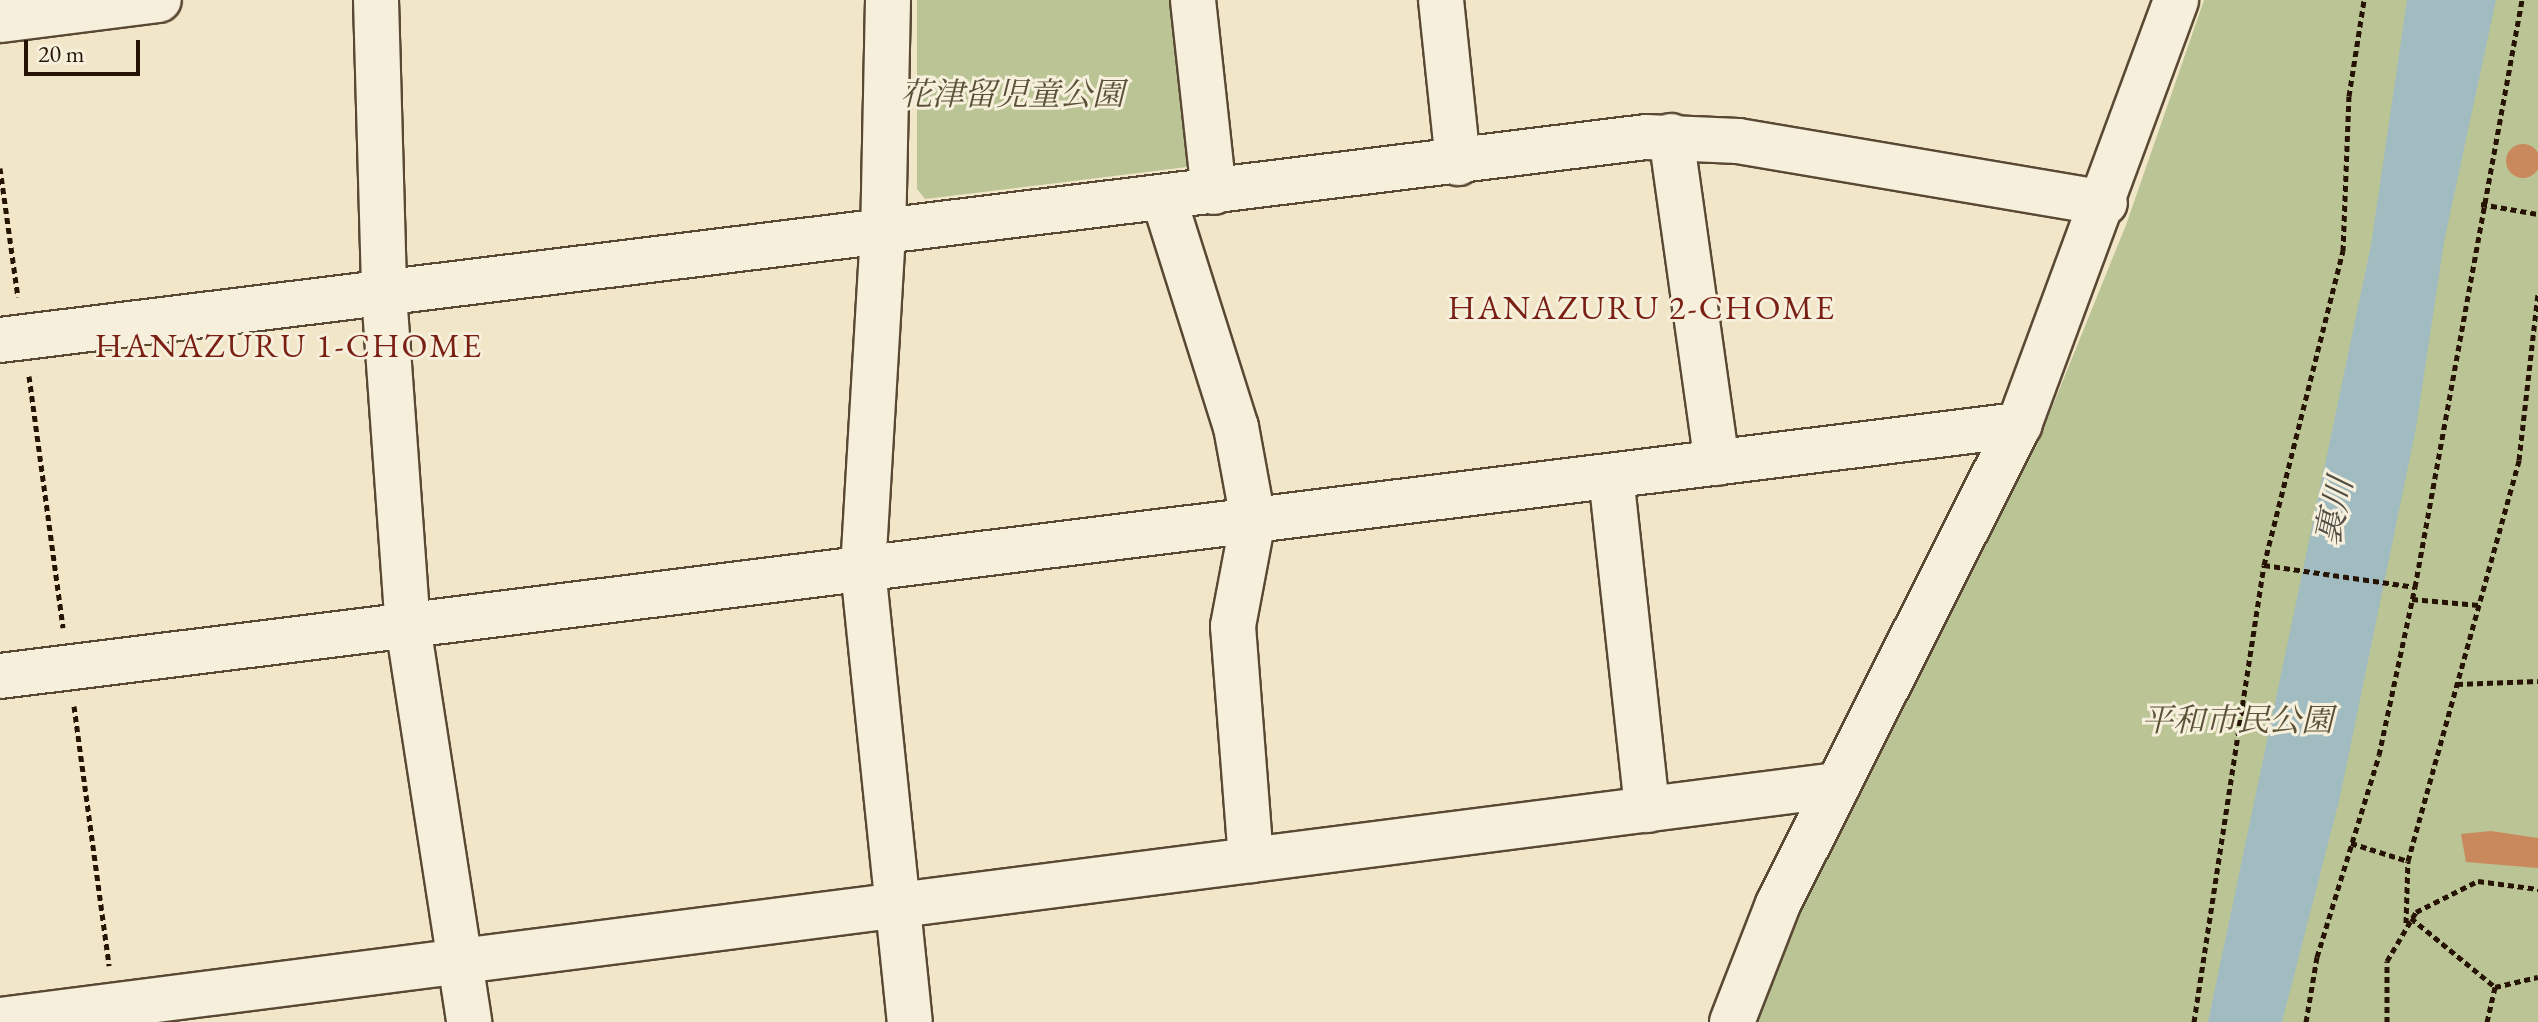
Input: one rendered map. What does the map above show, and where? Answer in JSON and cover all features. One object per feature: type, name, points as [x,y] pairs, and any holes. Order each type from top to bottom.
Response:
[{"type":"street","points":[[0,20],[159,0]]},
{"type":"street","points":[[376,0],[384,294],[408,626],[469,1022]]},
{"type":"street","points":[[888,0],[883,233],[863,569],[910,1022]]},
{"type":"street","points":[[1193,0],[1214,192]]},
{"type":"street","points":[[1441,0],[1458,163]]},
{"type":"street","points":[[1732,1022],[1778,904],[2019,425],[2105,203],[2176,0]]},
{"type":"street","points":[[16,338],[1671,136],[2105,203]]},
{"type":"street","points":[[1671,136],[1717,463]]},
{"type":"street","points":[[1164,199],[1236,427],[1253,520],[1233,626],[1251,860]]},
{"type":"street","points":[[0,676],[2019,425]]},
{"type":"street","points":[[1611,476],[1647,810]]},
{"type":"street","points":[[0,1020],[1838,785]]},
{"type":"path","points":[[2194,1022],[2264,565],[2343,251],[2349,96],[2364,0]]},
{"type":"path","points":[[2306,1022],[2317,957],[2351,843],[2415,587],[2481,204],[2522,0]]},
{"type":"path","points":[[0,168],[16,338],[64,636]]},
{"type":"path","points":[[2481,204],[2538,214]]},
{"type":"path","points":[[2409,920],[2408,861],[2519,460],[2538,292]]},
{"type":"path","points":[[2264,565],[2415,587]]},
{"type":"path","points":[[2412,599],[2479,605]]},
{"type":"path","points":[[2457,684],[2538,681]]},
{"type":"path","points":[[73,701],[112,982]]},
{"type":"path","points":[[2351,843],[2408,861]]},
{"type":"path","points":[[2387,1022],[2384,974],[2409,920],[2438,895],[2478,881],[2538,889]]},
{"type":"path","points":[[2409,920],[2495,987]]},
{"type":"path","points":[[2495,987],[2538,977]]},
{"type":"path","points":[[2487,1022],[2495,987]]},
{"type":"green space","name":"花津留児童公園","points":[[917,0],[1180,0],[1198,155],[1187,167],[925,199],[917,189]]},
{"type":"green space","name":"平和市民公園","points":[[2204,0],[2538,0],[2538,1022],[1758,1022],[1800,913],[2038,442],[2126,225]]},
{"type":"water","name":"裏川","points":[[2407,0],[2496,0],[2444,242],[2416,428],[2340,797],[2282,1022],[2208,1022],[2371,245]]},
{"type":"building","points":[[2523,144],[2535,149],[2540,161],[2535,173],[2523,178],[2511,173],[2506,161],[2511,149]]},
{"type":"building","points":[[2491,831],[2538,838],[2538,868],[2466,862],[2461,834]]},
{"type":"district","name":"HANAZURU 2-CHOME","points":[[1642,308]]},
{"type":"district","name":"HANAZURU 1-CHOME","points":[[289,346]]}]
